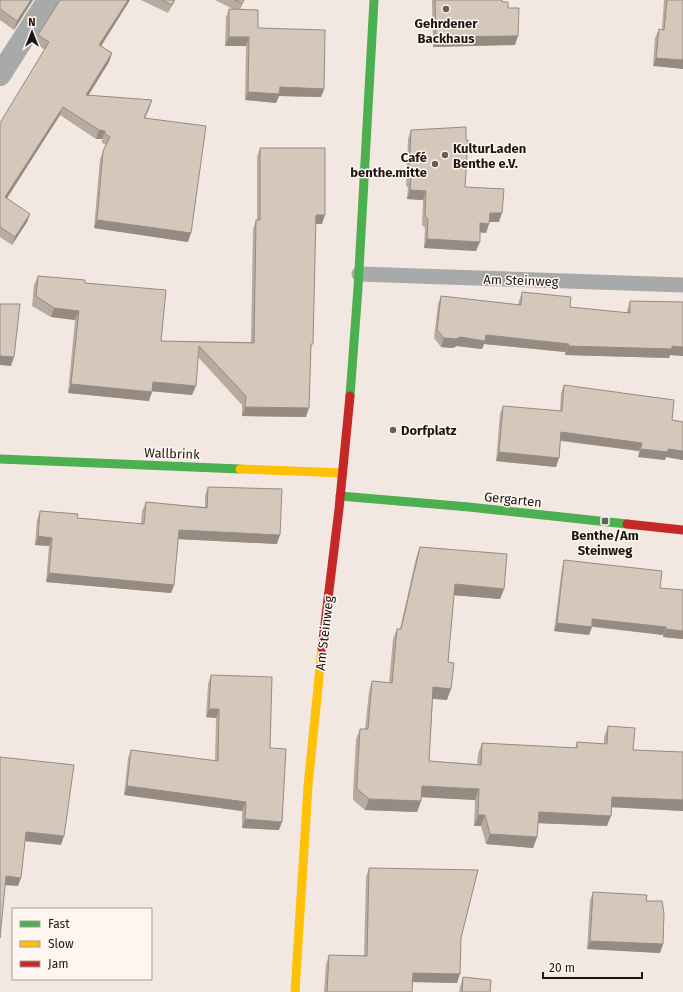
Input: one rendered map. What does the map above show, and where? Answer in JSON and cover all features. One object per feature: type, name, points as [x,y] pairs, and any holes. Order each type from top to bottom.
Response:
[{"type":"street","points":[[0,76],[48,0]]},
{"type":"street","name":"Am Steinweg","points":[[295,992],[303,856],[314,718],[343,473],[360,274],[372,3]]},
{"type":"street","name":"Wallbrink","points":[[0,459],[343,473]]},
{"type":"street","name":"Gergarten","points":[[340,496],[605,521],[683,530]]},
{"type":"lane","name":"Am Steinweg","points":[[360,274],[683,285]]},
{"type":"building","points":[[0,0],[31,0],[17,21],[0,9]]},
{"type":"building","points":[[60,0],[128,0],[99,45],[112,53],[86,95],[152,100],[144,118],[206,126],[191,233],[97,220],[103,151],[110,137],[105,134],[105,131],[99,130],[63,107],[5,197],[30,214],[15,237],[0,227],[0,123],[49,42],[38,35]]},
{"type":"building","points":[[162,0],[174,0],[172,5]]},
{"type":"building","points":[[235,0],[244,0],[242,3]]},
{"type":"building","points":[[435,0],[502,0],[502,2],[508,2],[508,8],[519,8],[518,36],[436,37]]},
{"type":"building","points":[[667,0],[683,0],[683,60],[656,58],[659,29],[664,30]]},
{"type":"building","points":[[229,9],[258,10],[258,28],[325,30],[324,89],[280,87],[279,94],[248,92],[249,37],[229,37]]},
{"type":"building","points":[[466,127],[466,140],[468,140],[465,187],[504,189],[502,213],[490,213],[489,224],[480,223],[480,242],[427,239],[428,219],[425,216],[426,191],[410,190],[411,130]]},
{"type":"building","points":[[260,148],[325,148],[325,215],[316,215],[313,344],[311,344],[309,408],[245,407],[246,396],[199,346],[196,386],[153,382],[152,392],[71,384],[79,311],[54,308],[36,296],[38,276],[85,280],[85,283],[166,290],[161,341],[254,343],[256,220],[260,220]]},
{"type":"building","points":[[522,292],[571,297],[570,307],[630,313],[630,301],[683,302],[683,347],[672,346],[672,349],[568,346],[569,344],[486,335],[485,341],[460,337],[456,339],[444,338],[437,330],[441,296],[521,305]]},
{"type":"building","points":[[0,304],[20,304],[14,357],[0,356]]},
{"type":"building","points":[[564,385],[674,400],[672,420],[683,422],[683,451],[668,449],[668,452],[641,449],[642,443],[561,432],[559,458],[499,452],[503,406],[562,411]]},
{"type":"building","points":[[208,487],[282,489],[280,535],[179,530],[174,585],[49,573],[52,538],[38,536],[40,511],[78,514],[77,518],[144,524],[146,502],[207,508]]},
{"type":"building","points":[[420,547],[507,554],[504,589],[455,584],[448,662],[454,663],[451,689],[433,687],[429,761],[481,765],[482,743],[577,748],[577,742],[607,744],[608,726],[635,728],[633,750],[683,752],[683,800],[612,797],[611,816],[539,812],[537,837],[490,834],[485,815],[478,815],[479,789],[422,786],[421,801],[369,799],[357,789],[360,729],[368,729],[372,681],[392,683],[397,629],[401,629]]},
{"type":"building","points":[[564,560],[662,571],[660,588],[683,590],[683,631],[666,629],[666,627],[592,619],[592,627],[557,623]]},
{"type":"building","points":[[211,675],[272,677],[270,748],[286,749],[282,822],[245,819],[246,802],[127,786],[131,750],[218,761],[219,709],[209,709]]},
{"type":"building","points":[[0,757],[74,765],[64,836],[26,832],[21,878],[6,876],[0,938]]},
{"type":"building","points":[[369,868],[478,870],[461,938],[460,974],[413,973],[412,992],[327,992],[329,955],[367,956]]},
{"type":"building","points":[[593,892],[647,895],[646,901],[662,901],[664,913],[663,944],[590,941]]},
{"type":"building","points":[[463,977],[491,980],[490,992],[462,992]]},
{"type":"traffic: fast","points":[[350,396],[358,288],[374,0]]},
{"type":"traffic: fast","points":[[0,459],[240,469]]},
{"type":"traffic: fast","points":[[340,496],[469,507],[627,524]]},
{"type":"traffic: slow","points":[[240,469],[343,473]]},
{"type":"traffic: slow","points":[[295,992],[308,786],[322,648]]},
{"type":"traffic: jam","points":[[322,648],[339,509],[350,396]]},
{"type":"traffic: jam","points":[[627,524],[683,530]]},
{"type":"place","name":"Gehrdener Backhaus","points":[[446,9]]},
{"type":"place","name":"KulturLaden Benthe e.V.","points":[[445,155]]},
{"type":"place","name":"Café benthe.mitte","points":[[435,164]]},
{"type":"place","name":"Dorfplatz","points":[[393,430]]},
{"type":"place","name":"Benthe/Am Steinweg","points":[[605,521]]}]
